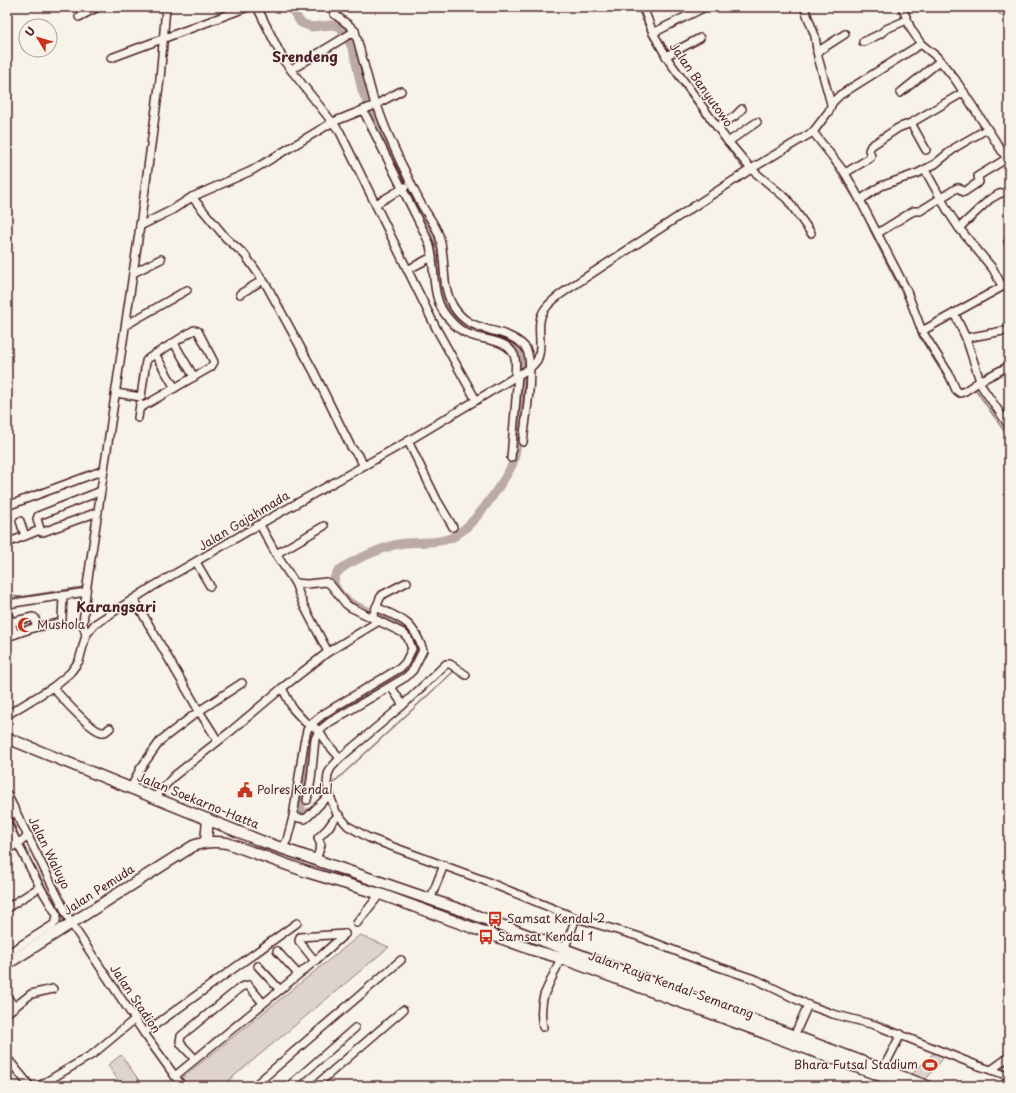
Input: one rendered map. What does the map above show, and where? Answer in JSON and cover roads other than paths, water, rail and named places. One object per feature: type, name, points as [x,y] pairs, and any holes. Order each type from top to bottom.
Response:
[{"type":"highway","name":"Jalan Soekarno-Hatta","points":[[7,738],[251,837],[313,857],[381,883]]},
{"type":"highway","points":[[206,841],[208,819]]},
{"type":"highway","name":"Jalan Raya Kendal-Semarang","points":[[206,841],[227,843],[307,872],[380,894],[533,950],[562,954]]},
{"type":"highway","name":"Jalan Pemuda","points":[[7,964],[193,846],[206,841]]},
{"type":"highway","name":"Jalan Raya Kendal-Semarang","points":[[381,883],[430,900],[562,954],[887,1073],[927,1086]]},
{"type":"highway","name":"Jalan Raya Kendal-Semarang","points":[[698,1004],[794,1036],[887,1073],[908,1086]]},
{"type":"street","points":[[80,17],[98,7]]},
{"type":"street","points":[[7,714],[53,687],[70,673],[79,661],[86,634],[83,624],[86,592],[140,226],[160,72],[166,7]]},
{"type":"street","points":[[111,58],[248,7]]},
{"type":"street","points":[[256,7],[279,52],[291,70],[340,132],[436,328],[474,396]]},
{"type":"street","points":[[341,7],[334,12],[334,14],[350,26],[353,32],[375,105],[387,132],[406,186],[430,245],[435,289],[439,305],[448,319],[459,329],[468,334],[498,342],[510,350],[514,355],[518,375],[511,458]]},
{"type":"street","name":"Jalan Banyutowo","points":[[643,7],[653,33],[666,56],[728,142],[752,169],[787,199],[811,232]]},
{"type":"street","points":[[653,33],[705,7]]},
{"type":"street","points":[[804,7],[815,36],[832,103]]},
{"type":"street","points":[[878,233],[910,213],[920,211],[957,188],[964,192],[978,182],[978,176],[1008,160],[964,92],[940,61],[921,44],[907,20],[902,7]]},
{"type":"street","points":[[863,42],[880,34],[886,29],[907,20]]},
{"type":"street","points":[[291,70],[353,32]]},
{"type":"street","points":[[819,52],[845,34]]},
{"type":"street","points":[[666,56],[700,38]]},
{"type":"street","points":[[529,364],[537,360],[539,354],[541,317],[544,310],[571,286],[752,169],[815,134],[832,103],[840,95],[921,44]]},
{"type":"street","points":[[900,93],[940,61]]},
{"type":"street","points":[[140,226],[172,210],[192,197],[251,171],[333,122],[375,105],[401,91]]},
{"type":"street","points":[[845,173],[870,158],[871,156],[869,150],[871,146],[898,128],[912,123],[964,92]]},
{"type":"street","points":[[364,109],[406,186],[438,234],[443,250],[446,288],[454,308],[467,322],[475,326],[503,334],[516,340],[525,348],[529,364],[523,442]]},
{"type":"street","points":[[717,127],[742,110]]},
{"type":"street","points":[[728,142],[757,122]]},
{"type":"street","points":[[912,123],[926,150]]},
{"type":"street","points":[[860,200],[881,186],[925,170],[936,164],[956,147],[987,129]]},
{"type":"street","points":[[815,134],[845,173],[860,200],[909,295],[922,331],[949,374],[958,392],[960,393],[965,391],[980,381],[1009,366]]},
{"type":"street","points":[[922,331],[1006,284],[959,228],[940,199],[925,170]]},
{"type":"street","points":[[376,204],[406,186]]},
{"type":"street","points":[[959,228],[990,200],[999,194],[1009,191]]},
{"type":"street","points":[[192,197],[245,256],[263,280],[280,308],[314,372],[351,448],[362,462]]},
{"type":"street","points":[[407,270],[432,257]]},
{"type":"street","points":[[133,273],[161,259]]},
{"type":"street","points":[[240,294],[263,280]]},
{"type":"street","points":[[126,325],[187,290]]},
{"type":"street","points":[[954,313],[966,338],[982,387],[1009,426]]},
{"type":"street","points":[[138,418],[146,361],[194,330],[198,331],[214,362],[211,367],[140,408]]},
{"type":"street","points":[[966,338],[1004,330]]},
{"type":"street","points":[[174,343],[194,377]]},
{"type":"street","points":[[155,354],[175,388]]},
{"type":"street","name":"Jalan Gajahmada","points":[[86,634],[95,624],[134,599],[196,562],[263,530],[362,462],[408,441],[474,396],[518,375],[529,364]]},
{"type":"street","points":[[116,393],[141,398]]},
{"type":"street","points":[[408,441],[452,527]]},
{"type":"street","points":[[7,506],[104,470]]},
{"type":"street","points":[[40,530],[37,519],[38,516],[102,491]]},
{"type":"street","points":[[8,540],[25,536],[40,530],[43,532],[98,512]]},
{"type":"street","points":[[20,521],[25,536]]},
{"type":"street","points":[[276,554],[324,526]]},
{"type":"street","points":[[263,530],[276,554],[295,583],[328,652]]},
{"type":"street","points":[[196,562],[210,586]]},
{"type":"street","points":[[287,848],[287,840],[294,817],[307,730],[330,722],[406,677],[413,670],[417,650],[415,632],[404,620],[375,614],[346,604],[330,584],[326,582],[307,584],[295,583]]},
{"type":"street","points":[[155,797],[174,776],[375,614],[382,595],[407,582]]},
{"type":"street","points":[[7,604],[86,592]]},
{"type":"street","points":[[7,637],[36,627],[62,621],[63,596]]},
{"type":"street","points":[[134,599],[218,742]]},
{"type":"street","points":[[7,612],[12,622],[15,634]]},
{"type":"street","points":[[375,614],[403,633],[417,650]]},
{"type":"street","points":[[12,622],[33,617],[35,618],[36,627]]},
{"type":"street","points":[[307,800],[315,739],[315,728],[325,713],[400,668],[417,650]]},
{"type":"street","points":[[466,675],[450,664],[446,664],[403,705],[340,758],[331,768],[328,774],[329,794],[339,816],[350,827],[370,838],[444,865],[576,918],[637,936],[757,980],[833,1014],[901,1034],[1009,1078],[1004,1086]]},
{"type":"street","points":[[131,788],[140,769],[161,740],[199,711],[242,683]]},
{"type":"street","points":[[53,687],[64,701],[94,729],[101,732],[106,732],[110,728]]},
{"type":"street","points":[[391,687],[403,705]]},
{"type":"street","points":[[282,688],[293,709],[305,722],[315,728],[340,758]]},
{"type":"street","name":"Jalan Waluyo","points":[[7,794],[12,814],[23,839],[71,923]]},
{"type":"street","points":[[294,817],[305,819],[318,808],[329,794]]},
{"type":"street","points":[[313,857],[321,845],[318,838],[339,816]]},
{"type":"street","points":[[7,823],[23,839],[40,887],[56,915],[56,921],[53,925],[7,954]]},
{"type":"street","points":[[7,850],[23,839]]},
{"type":"street","points":[[430,900],[444,865]]},
{"type":"street","points":[[7,908],[40,887]]},
{"type":"street","points":[[358,923],[380,894]]},
{"type":"street","points":[[543,1027],[541,1018],[542,1000],[576,918]]},
{"type":"street","name":"Jalan Stadion","points":[[71,923],[144,1033],[182,1086]]},
{"type":"street","points":[[144,1033],[297,923]]},
{"type":"street","points":[[175,1076],[280,990],[298,974],[320,956],[345,934],[300,937],[299,940],[315,960]]},
{"type":"street","points":[[278,951],[298,974]]},
{"type":"street","points":[[254,1086],[401,960]]},
{"type":"street","points":[[258,966],[280,990]]},
{"type":"street","points":[[195,1059],[181,1044],[181,1036],[241,987],[248,985],[263,1003]]},
{"type":"street","points":[[7,1013],[31,994],[53,990]]},
{"type":"street","points":[[7,997],[14,1007]]},
{"type":"street","points":[[794,1036],[808,1004]]},
{"type":"street","points":[[315,1086],[403,1010]]},
{"type":"street","points":[[39,1086],[93,1054],[136,1019]]},
{"type":"street","points":[[289,1086],[355,1028]]},
{"type":"street","points":[[887,1073],[901,1034]]},
{"type":"street","points":[[991,1070],[1009,1057]]},
{"type":"street","points":[[7,1058],[30,1086]]},
{"type":"waterway","points":[[290,7],[301,23],[312,27],[331,25],[338,26],[341,28],[353,49],[362,90],[377,127],[414,203],[433,234],[438,257],[440,291],[447,307],[456,319],[470,330],[502,339],[513,345],[521,354],[524,367],[518,438],[513,463],[494,495],[476,518],[462,531],[449,539],[434,542],[398,544],[357,560],[342,568],[336,575],[334,580],[335,586],[346,600],[362,609],[400,625],[418,647],[415,657],[397,676],[373,692],[328,717],[313,731],[308,747],[300,816],[305,816],[309,812]]},
{"type":"waterway","points":[[637,7],[650,37],[679,83],[744,170]]},
{"type":"waterway","points":[[991,7],[1009,21]]},
{"type":"waterway","points":[[817,134],[826,121]]},
{"type":"waterway","points":[[824,151],[861,209],[911,311],[919,336],[952,388]]},
{"type":"waterway","points":[[647,232],[703,197]]},
{"type":"waterway","points":[[972,389],[976,390],[1009,438]]},
{"type":"waterway","points":[[7,589],[11,596],[20,597],[83,587]]},
{"type":"waterway","points":[[331,785],[454,671]]},
{"type":"waterway","points":[[7,809],[9,813]]},
{"type":"waterway","points":[[11,817],[20,839]]},
{"type":"waterway","points":[[22,844],[62,917],[63,921],[60,925]]},
{"type":"place","name":"Mushola","points":[[25,625]]},
{"type":"place","name":"Polres Kendal","points":[[245,790]]},
{"type":"place","name":"Samsat Kendal 2","points":[[495,919]]},
{"type":"place","name":"Samsat Kendal 1","points":[[486,937]]},
{"type":"place","name":"Bhara Futsal Stadium","points":[[930,1065]]},
{"type":"district","name":"Srendeng","points":[[305,57]]},
{"type":"district","name":"Karangsari","points":[[116,607]]}]
